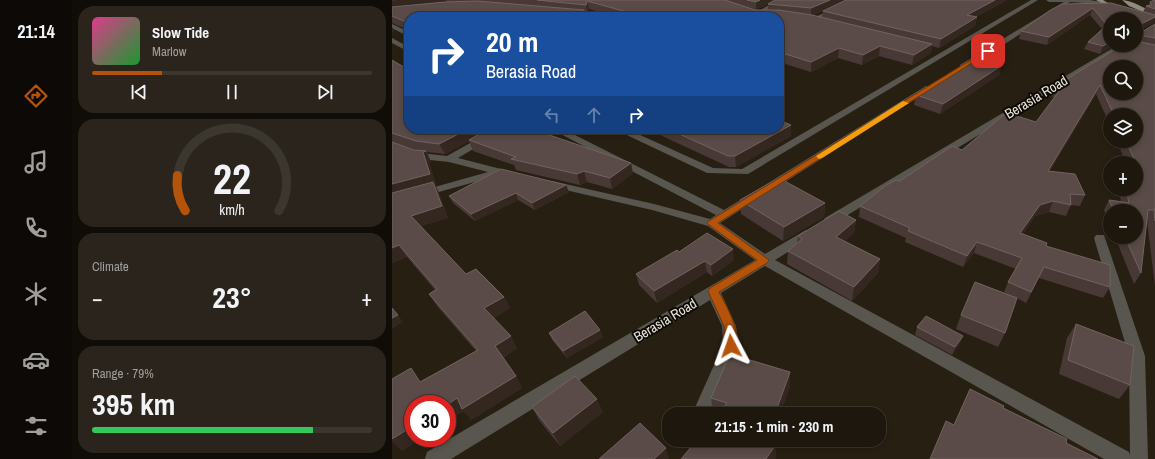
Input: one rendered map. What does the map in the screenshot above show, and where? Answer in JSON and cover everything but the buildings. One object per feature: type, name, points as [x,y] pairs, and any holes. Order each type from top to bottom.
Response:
[{"type":"main road","points":[[1125,0],[1131,5],[1155,15]]},
{"type":"main road","points":[[1099,1],[1121,11]]},
{"type":"main road","points":[[1143,16],[1155,20]]},
{"type":"street","points":[[757,12],[782,0]]},
{"type":"street","points":[[812,20],[855,0]]},
{"type":"street","points":[[630,134],[711,172],[744,172],[941,52],[1035,0]]},
{"type":"street","points":[[1049,0],[1068,2],[1099,1]]},
{"type":"street","points":[[953,73],[1068,2]]},
{"type":"street","points":[[804,19],[825,23]]},
{"type":"street","points":[[392,26],[404,32]]},
{"type":"street","points":[[392,40],[404,47]]},
{"type":"street","name":"Berasia Road","points":[[434,459],[1111,52]]},
{"type":"street","points":[[712,223],[940,81]]},
{"type":"street","points":[[450,158],[493,134]]},
{"type":"street","points":[[566,134],[725,215]]},
{"type":"street","points":[[392,146],[420,156],[450,158],[522,177]]},
{"type":"street","points":[[392,202],[499,171]]},
{"type":"street","points":[[545,182],[654,207],[712,223],[764,260],[1122,459]]},
{"type":"street","points":[[1100,238],[1137,356],[1139,459]]},
{"type":"street","points":[[704,407],[731,346],[729,326],[713,291]]},
{"type":"slow traffic","points":[[819,156],[905,103]]},
{"type":"route","points":[[731,346],[729,326],[713,291],[764,260],[712,223],[988,51]]}]
